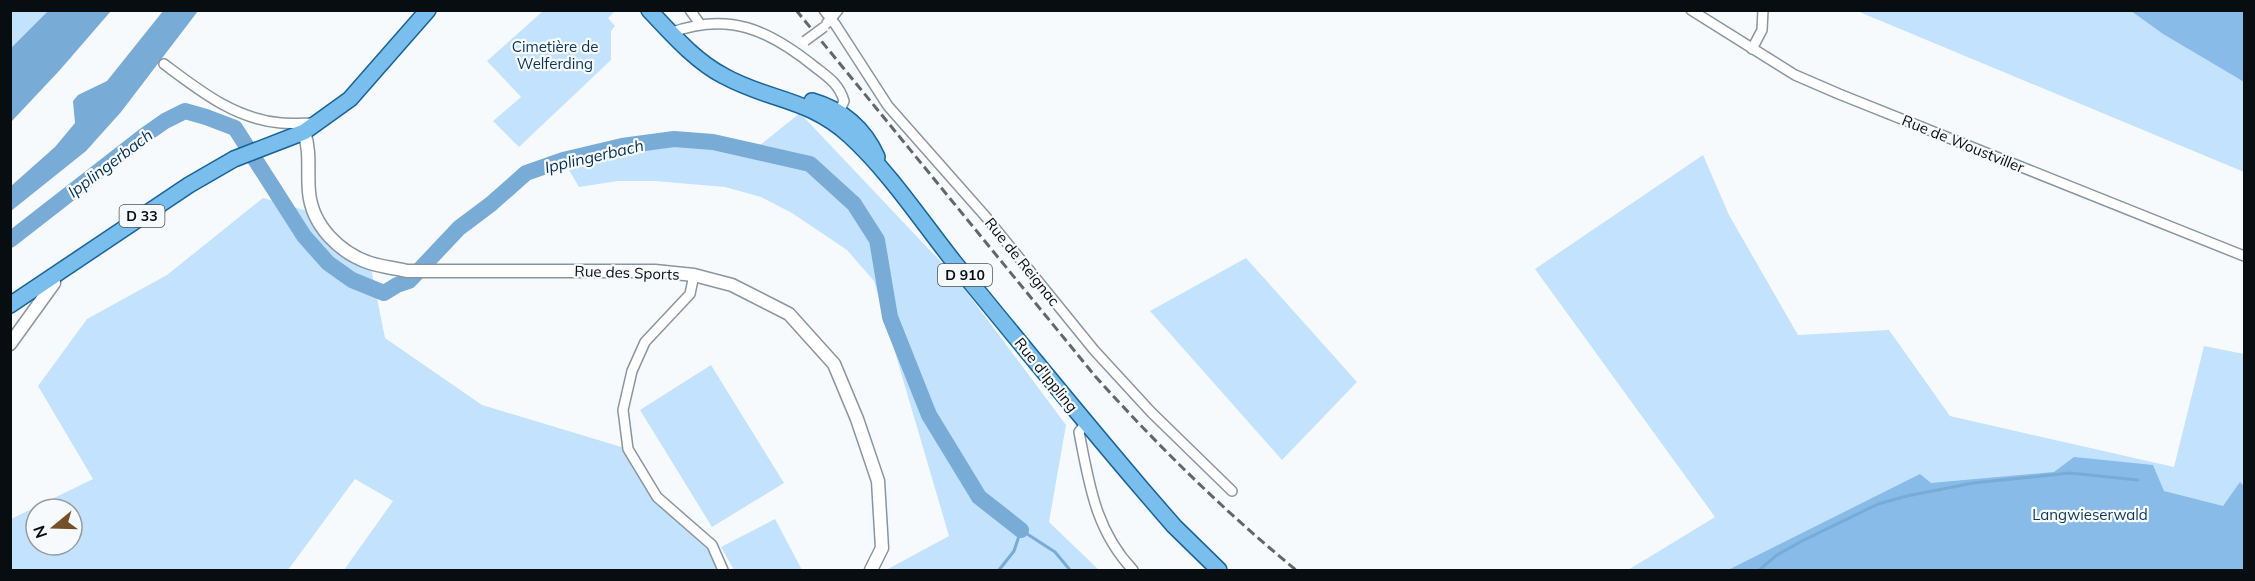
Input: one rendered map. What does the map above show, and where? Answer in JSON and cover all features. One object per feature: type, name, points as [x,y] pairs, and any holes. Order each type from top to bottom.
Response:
[{"type":"main road","name":"D 33","points":[[10,305],[120,230],[234,159],[304,132],[350,99],[428,10]]},
{"type":"main road","name":"Rue d'Ippling","points":[[649,10],[670,33],[705,64],[723,76],[837,117],[865,135],[884,171],[959,268],[1174,526],[1219,570]]},
{"type":"street","points":[[690,10],[700,24]]},
{"type":"street","name":"Rue de Reignac","points":[[824,10],[888,106],[986,217],[1094,350],[1151,412],[1232,491]]},
{"type":"street","points":[[792,50],[824,27],[838,10]]},
{"type":"street","name":"Rue de Woustviller","points":[[1691,10],[1795,75],[2244,256]]},
{"type":"street","points":[[1752,50],[1762,30],[1763,10]]},
{"type":"street","points":[[670,33],[700,24],[721,22],[743,26],[765,34],[792,50],[839,88],[844,101],[837,117]]},
{"type":"street","points":[[164,64],[221,105],[253,118],[281,123],[318,122]]},
{"type":"street","name":"Rue des Sports","points":[[304,132],[309,145],[311,205],[327,235],[340,247],[369,263],[407,271],[655,271],[694,275],[732,285],[789,314],[834,364],[857,419],[878,482],[882,548],[871,570]]},
{"type":"street","points":[[694,275],[690,294],[645,342],[632,371],[622,410],[628,449],[657,497],[712,545],[723,570]]},
{"type":"street","points":[[10,344],[54,282],[53,276]]},
{"type":"street","points":[[1086,423],[1079,432],[1089,488],[1102,527],[1132,570]]},
{"type":"green space","points":[[11,11],[48,11],[11,48]]},
{"type":"green space","name":"Cimetière de Welferding","points":[[543,11],[615,11],[608,18],[615,26],[611,31],[611,60],[519,147],[493,121],[521,97],[487,61]]},
{"type":"green space","points":[[1857,11],[2131,11],[2163,34],[2244,82],[2244,172]]},
{"type":"green space","points":[[2131,11],[2244,11],[2244,82],[2163,34]]},
{"type":"green space","points":[[800,113],[957,279],[1066,425],[1049,522],[1099,570],[886,570],[949,536],[874,281],[847,250],[792,213],[761,197],[725,187],[655,181],[618,181],[579,187],[563,160],[604,150],[672,139],[703,140],[754,150]]},
{"type":"green space","points":[[1703,155],[1729,215],[1798,335],[1889,330],[1950,416],[2174,467],[2204,346],[2244,354],[2244,570],[1628,570],[1715,517],[1535,269]]},
{"type":"green space","points":[[263,198],[314,213],[319,223],[370,263],[385,338],[482,405],[628,449],[657,497],[712,545],[723,570],[344,570],[393,501],[355,479],[288,570],[11,570],[11,519],[24,513],[24,557],[84,557],[84,497],[56,497],[93,479],[38,386],[87,319],[167,275]]},
{"type":"green space","points":[[1246,258],[1357,382],[1282,460],[1150,311]]},
{"type":"green space","points":[[711,365],[784,483],[712,527],[640,410]]},
{"type":"green space","name":"Langwieserwald","points":[[2074,457],[2153,465],[2164,491],[2223,506],[2240,482],[2244,486],[2244,570],[1728,570],[1920,474],[1931,483],[2054,472]]},
{"type":"green space","points":[[775,519],[802,570],[734,570],[721,547]]},
{"type":"shaded area","points":[[48,11],[111,11],[11,122],[11,48]]},
{"type":"shaded area","points":[[163,11],[198,11],[121,112],[86,151],[11,211],[11,186],[55,147],[75,123],[73,101],[78,95],[107,81]]},
{"type":"waterway","name":"Ipplingerbach","points":[[10,240],[145,135],[185,111],[235,128],[304,236],[328,263],[352,280],[384,293],[409,281],[459,228],[526,173],[563,160],[622,146],[674,139],[713,142],[810,164],[854,204],[877,240],[890,317],[929,415],[979,497],[1021,530]]},
{"type":"waterway","points":[[1759,570],[1777,555],[1802,541],[1878,504],[1907,496],[1973,483],[2070,473],[2138,480]]},
{"type":"waterway","name":"Ipplingerbach","points":[[999,570],[1014,551],[1021,530],[1055,552],[1070,570]]},
{"type":"railway","points":[[796,10],[1095,376],[1192,477],[1296,570]]}]
